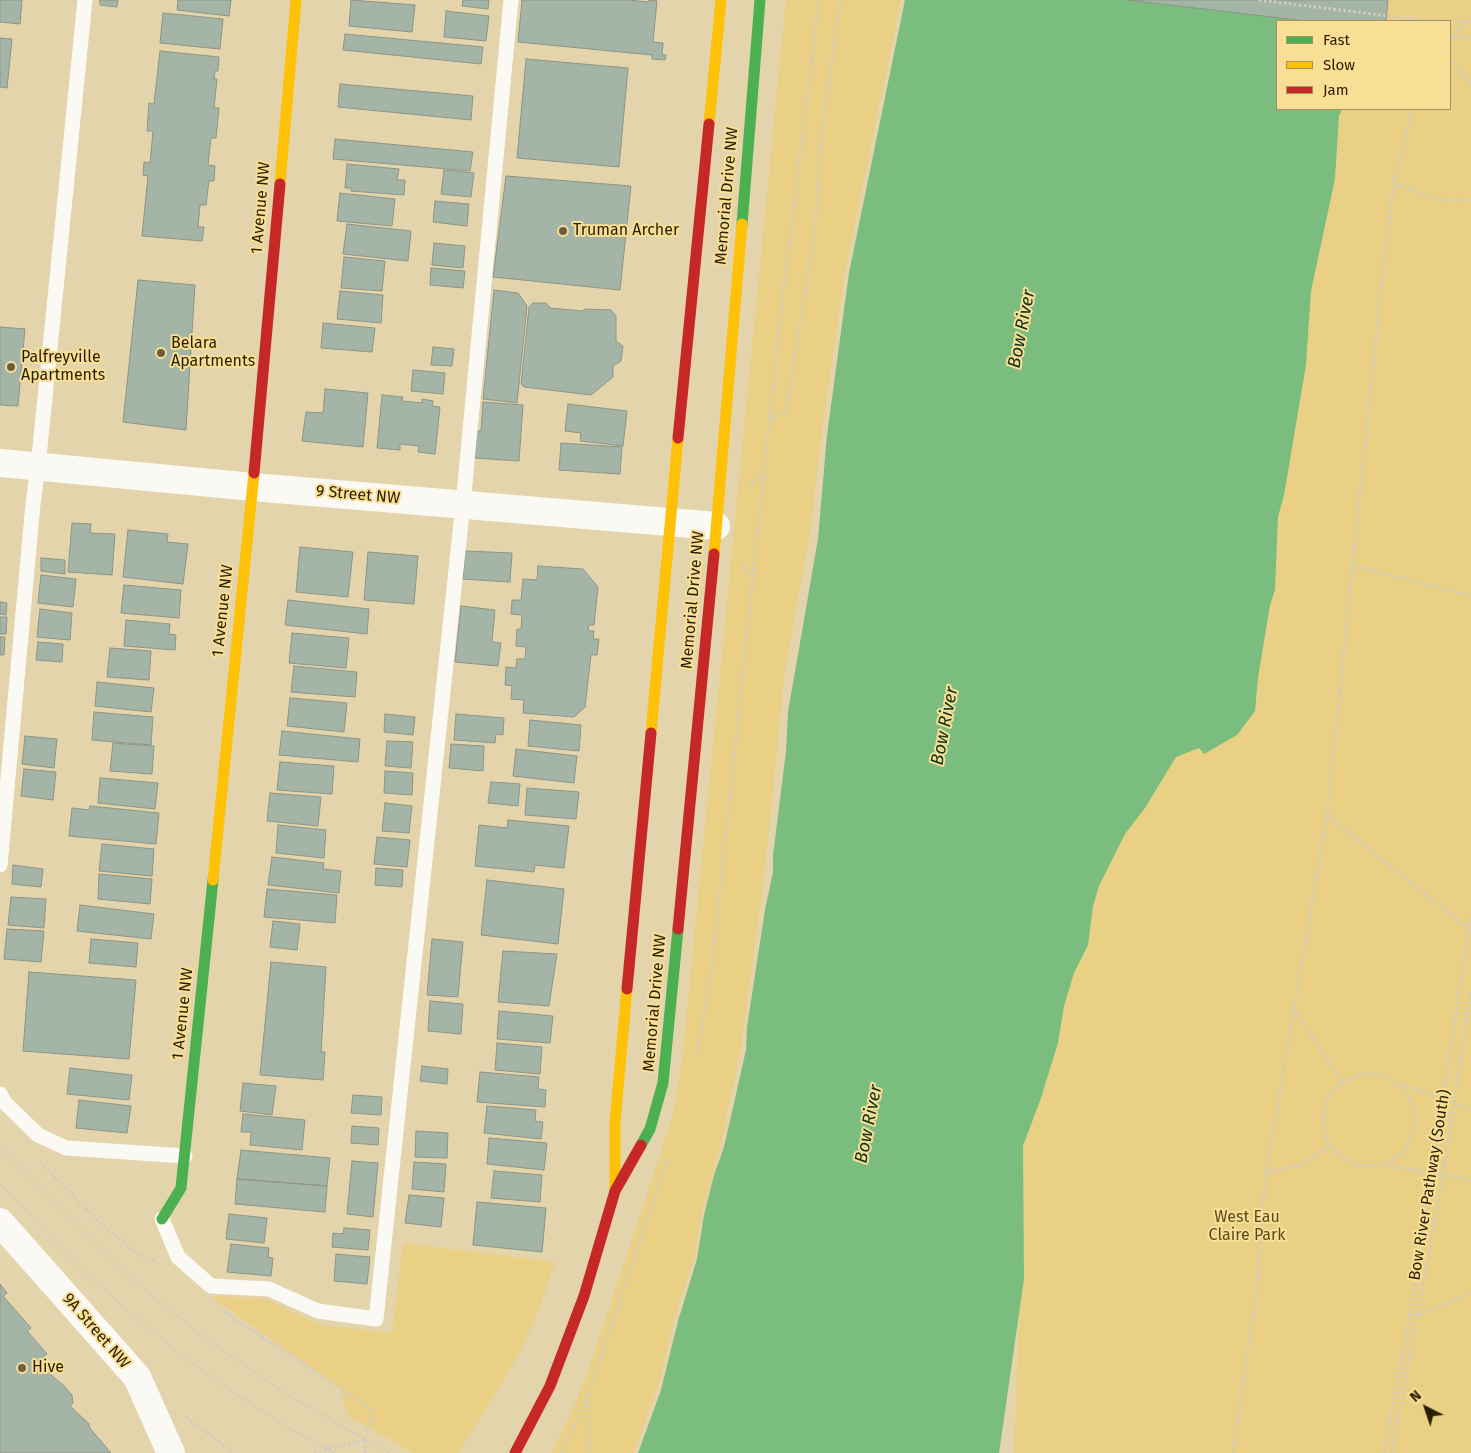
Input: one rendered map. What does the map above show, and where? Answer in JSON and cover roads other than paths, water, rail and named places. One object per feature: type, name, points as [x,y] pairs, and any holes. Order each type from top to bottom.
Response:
[{"type":"main road","name":"1 Avenue NW","points":[[162,1219],[181,1188],[185,1156],[252,487],[296,0]]},
{"type":"main road","name":"Memorial Drive NW","points":[[615,1191],[615,1122],[670,522],[721,0]]},
{"type":"main road","name":"Memorial Drive NW","points":[[515,1453],[550,1386],[584,1296],[615,1191],[650,1129],[663,1083],[716,526],[760,0]]},
{"type":"street","name":"9 Street NW","points":[[0,463],[252,487],[716,526]]},
{"type":"street","name":"9A Street NW","points":[[0,1222],[136,1377],[171,1453]]},
{"type":"lane","points":[[0,864],[33,504],[85,0]]},
{"type":"lane","points":[[162,1219],[178,1257],[211,1286],[269,1289],[318,1311],[376,1319],[463,504],[511,0]]},
{"type":"lane","points":[[0,1094],[6,1103],[38,1135],[66,1148],[185,1156]]},
{"type":"water","name":"Bow River","points":[[905,0],[1367,0],[1365,3],[1364,20],[1276,20],[1276,110],[1342,110],[1339,116],[1335,179],[1311,291],[1306,365],[1284,495],[1278,517],[1275,590],[1270,605],[1258,678],[1255,711],[1237,735],[1204,754],[1199,748],[1176,757],[1145,808],[1125,834],[1099,886],[1093,906],[1088,945],[1074,973],[1064,1006],[1058,1043],[1041,1098],[1023,1146],[1024,1279],[999,1453],[638,1453],[661,1390],[678,1321],[697,1259],[704,1215],[714,1175],[724,1147],[746,1050],[747,1027],[765,910],[773,872],[773,856],[786,751],[788,712],[818,539],[827,435],[849,273]]},
{"type":"tram line","points":[[0,1146],[106,1255],[152,1296],[201,1335],[286,1394],[389,1453]]},
{"type":"tram line","points":[[0,1184],[86,1273],[130,1313],[184,1357],[236,1394],[294,1431],[334,1453]]},
{"type":"place","name":"Truman Archer","points":[[563,231]]},
{"type":"place","name":"Belara Apartments","points":[[161,353]]},
{"type":"place","name":"Palfreyville Apartments","points":[[11,367]]},
{"type":"place","name":"Hive","points":[[22,1368]]},
{"type":"park label","name":"West Eau Claire Park","points":[[1247,1227]]}]
